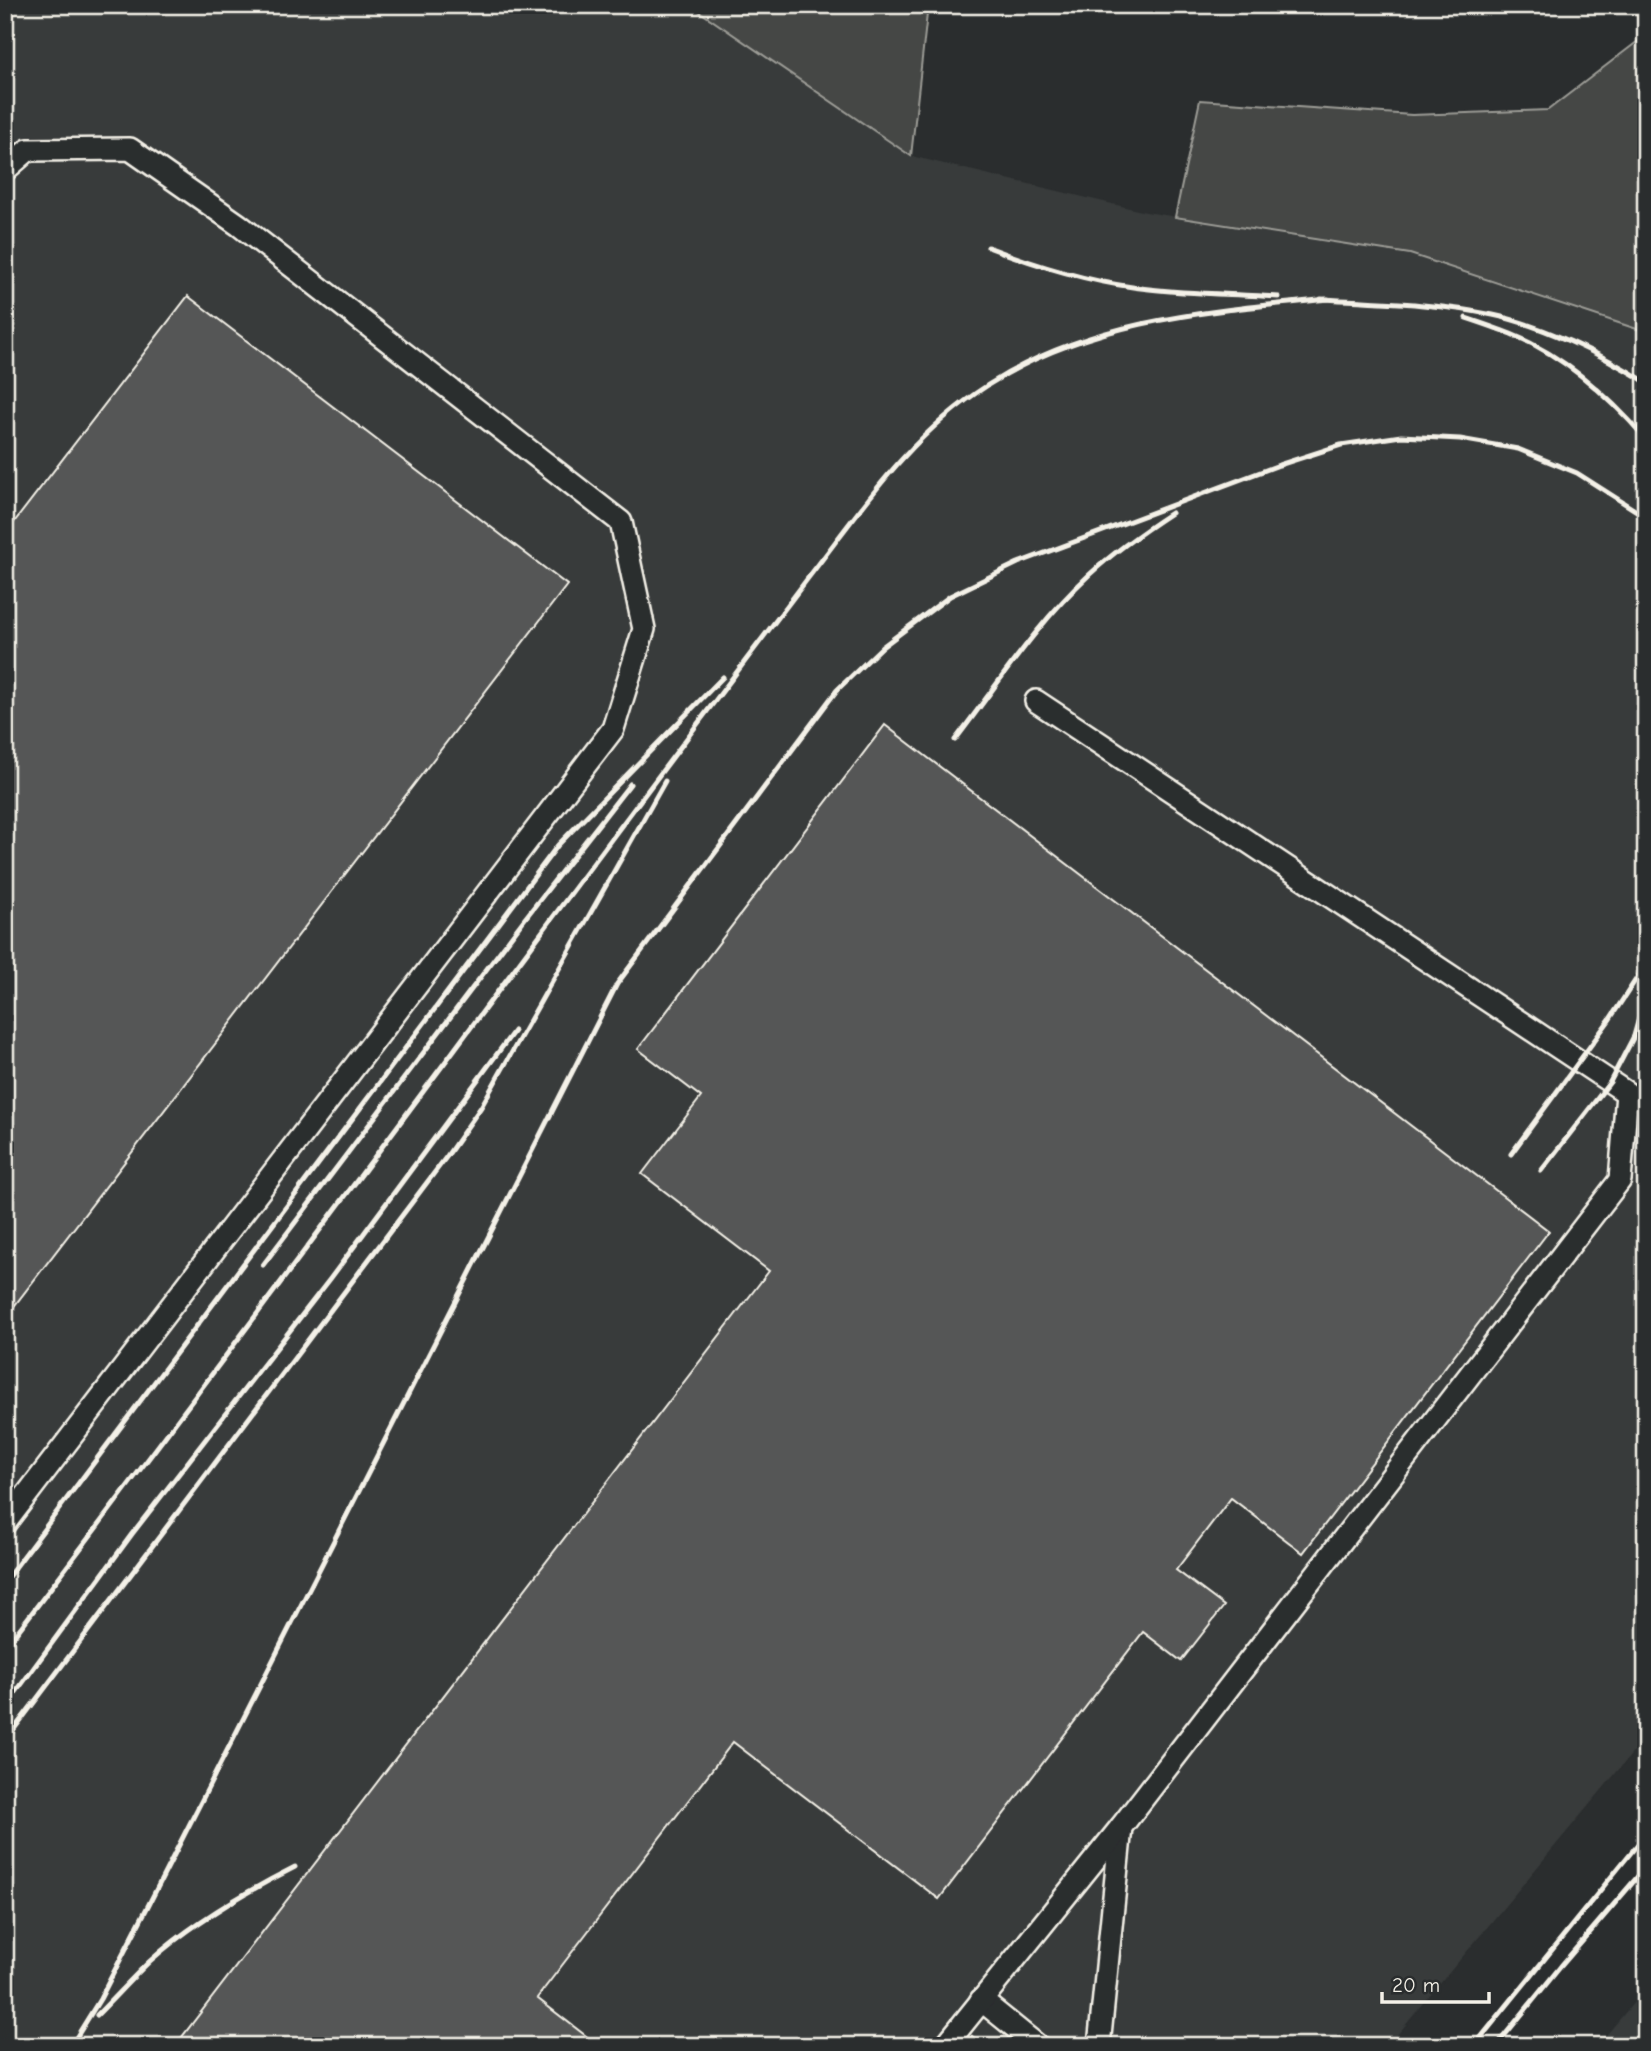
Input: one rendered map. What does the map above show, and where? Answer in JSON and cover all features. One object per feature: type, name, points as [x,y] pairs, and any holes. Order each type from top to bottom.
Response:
[{"type":"lane","points":[[5,170],[28,150],[130,149],[239,225],[621,522],[644,629],[613,729],[5,1523]]},
{"type":"lane","points":[[946,2046],[1121,1827],[1620,1180],[1627,1093],[1036,701]]},
{"type":"lane","points":[[1099,2046],[1121,1827]]},
{"type":"lane","points":[[981,2000],[1038,2046]]},
{"type":"shaded area","points":[[5,5],[690,5],[911,156],[1146,212],[1410,254],[1646,332],[1646,1737],[1388,2046],[5,2046]]},
{"type":"shaded area","points":[[690,5],[928,5],[911,156]]},
{"type":"shaded area","points":[[1646,35],[1646,332],[1410,254],[1175,217],[1200,100],[1412,115],[1548,110]]},
{"type":"shaded area","points":[[1646,1988],[1646,2046],[1597,2046]]},
{"type":"building","points":[[188,296],[567,585],[5,1318],[5,534]]},
{"type":"building","points":[[885,725],[1549,1231],[1303,1553],[1231,1498],[1176,1570],[1224,1606],[1181,1661],[1143,1632],[939,1899],[733,1742],[537,1998],[599,2046],[175,2046],[769,1271],[642,1174],[701,1097],[638,1049]]},
{"type":"building","points":[[972,2036],[985,2046],[965,2046]]},
{"type":"railway","points":[[988,247],[1047,268],[1128,287],[1279,297]]},
{"type":"railway","points":[[1321,299],[1429,305],[1493,315],[1532,326],[1572,342],[1646,382]]},
{"type":"railway","points":[[5,1648],[728,684],[869,498],[911,449],[960,405],[988,385],[1027,363],[1068,345],[1110,332],[1196,314],[1328,299]]},
{"type":"railway","points":[[1466,318],[1531,343],[1568,366],[1601,393],[1646,439]]},
{"type":"railway","points":[[71,2046],[100,1999],[149,1904],[617,984],[837,690],[882,647],[950,596],[1018,563],[1279,465],[1341,445],[1401,436],[1460,439],[1518,449],[1577,473],[1646,517]]},
{"type":"railway","points":[[955,740],[1019,654],[1070,594],[1118,550],[1171,513]]},
{"type":"railway","points":[[5,1581],[558,845],[723,677]]},
{"type":"railway","points":[[5,1741],[447,1156],[481,1107],[665,781]]},
{"type":"railway","points":[[263,1265],[630,784]]},
{"type":"railway","points":[[1511,1154],[1610,1019],[1646,964]]},
{"type":"railway","points":[[1541,1171],[1610,1082],[1634,1036],[1646,993]]},
{"type":"railway","points":[[5,1707],[132,1534],[330,1279],[514,1031]]},
{"type":"railway","points":[[1474,2046],[1646,1834]]},
{"type":"railway","points":[[97,2015],[150,1961],[184,1934],[238,1898],[295,1867]]},
{"type":"railway","points":[[1496,2046],[1646,1867]]}]
